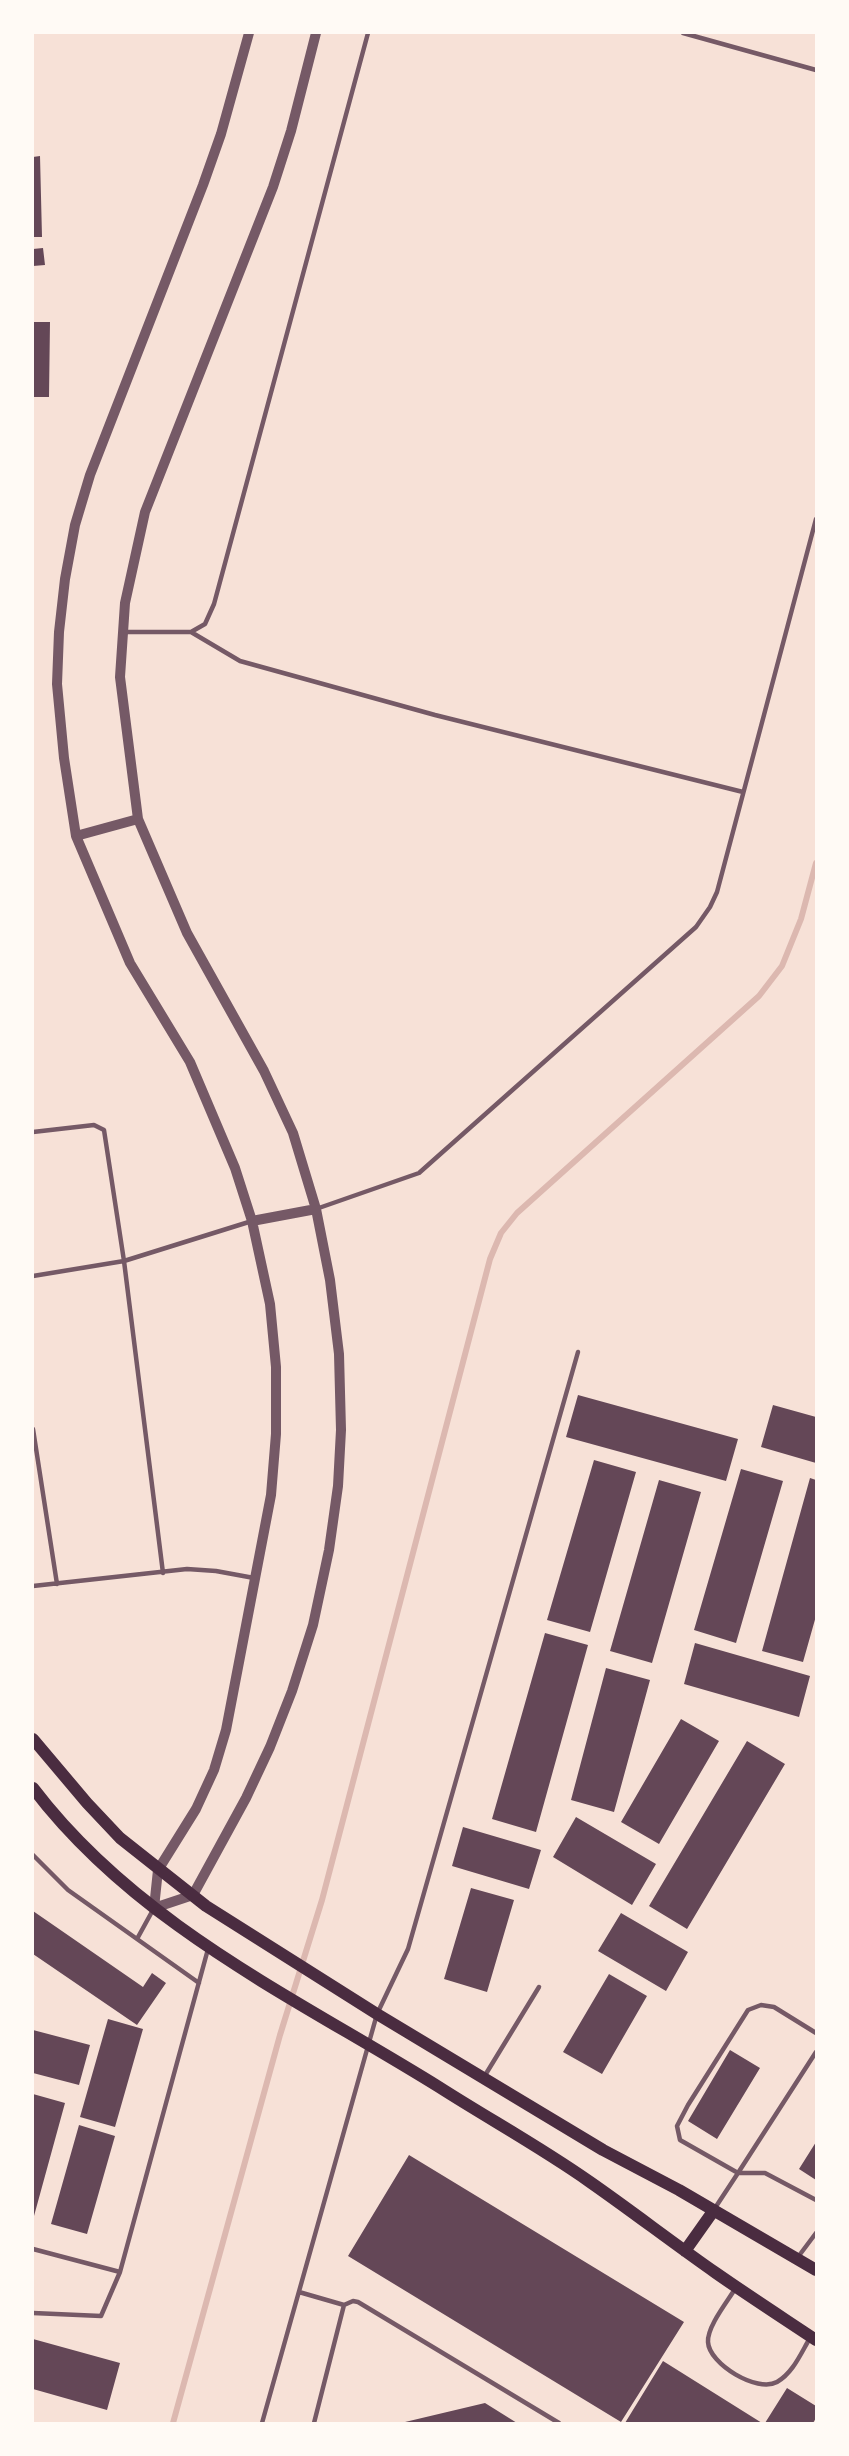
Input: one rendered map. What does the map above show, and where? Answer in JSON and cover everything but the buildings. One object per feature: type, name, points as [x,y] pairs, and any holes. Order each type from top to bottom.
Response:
[{"type":"main road","points":[[33,1738],[87,1803],[120,1838],[158,1870],[265,1945],[603,2150],[714,2210],[816,2270]]},
{"type":"main road","points":[[33,1788],[46,1806],[115,1876],[208,1949],[330,2023],[368,2043],[588,2181],[813,2339]]},
{"type":"main road","points":[[685,2251],[714,2210]]},
{"type":"street","points":[[249,33],[221,134],[203,185],[90,475],[75,525],[61,610],[57,684],[64,758],[76,836],[130,963],[190,1062],[235,1168],[252,1221],[270,1304],[276,1367],[276,1434],[271,1495],[257,1578],[226,1730],[214,1770],[196,1809],[158,1870],[154,1908],[193,1895],[246,1798],[292,1691],[313,1625],[329,1550],[339,1475],[341,1430],[339,1354],[330,1280],[316,1209],[293,1133],[264,1071],[187,933],[138,819],[120,678],[125,603],[145,512],[273,186],[291,131],[316,33]]},
{"type":"street","points":[[76,836],[138,819]]},
{"type":"street","points":[[252,1221],[316,1209]]},
{"type":"lane","points":[[123,632],[191,632],[205,624],[214,603],[368,33]]},
{"type":"lane","points":[[683,33],[816,70]]},
{"type":"lane","points":[[316,1209],[419,1173],[696,927],[717,892],[816,519]]},
{"type":"lane","points":[[191,632],[240,661],[435,715],[743,792]]},
{"type":"lane","points":[[33,1132],[94,1125],[104,1130],[124,1261],[163,1573]]},
{"type":"lane","points":[[33,1276],[124,1261],[252,1221]]},
{"type":"lane","points":[[262,2423],[368,2043],[377,2014],[408,1949],[578,1352]]},
{"type":"lane","points":[[33,1429],[57,1584]]},
{"type":"lane","points":[[33,1586],[187,1569],[257,1578]]},
{"type":"lane","points":[[33,1855],[68,1890],[199,1983]]},
{"type":"lane","points":[[137,1939],[154,1908]]},
{"type":"lane","points":[[33,2313],[101,2316],[120,2272],[208,1949]]},
{"type":"lane","points":[[484,2077],[539,1987]]},
{"type":"lane","points":[[816,2033],[774,2007],[761,2005],[748,2010],[677,2126],[680,2140],[738,2173],[765,2173],[816,2200]]},
{"type":"lane","points":[[714,2210],[816,2052]]},
{"type":"lane","points":[[797,2259],[816,2233]]},
{"type":"lane","points":[[33,2249],[120,2272]]},
{"type":"lane","points":[[736,2287],[715,2320],[707,2340],[709,2351],[718,2362],[749,2383],[762,2386],[776,2382],[791,2369],[813,2339]]},
{"type":"lane","points":[[299,2292],[344,2305],[352,2301],[358,2302],[559,2423]]},
{"type":"lane","points":[[314,2423],[344,2305]]},
{"type":"waterway","points":[[173,2423],[280,2035],[322,1900],[490,1259],[501,1233],[517,1213],[759,996],[782,966],[801,919],[816,863]]}]
